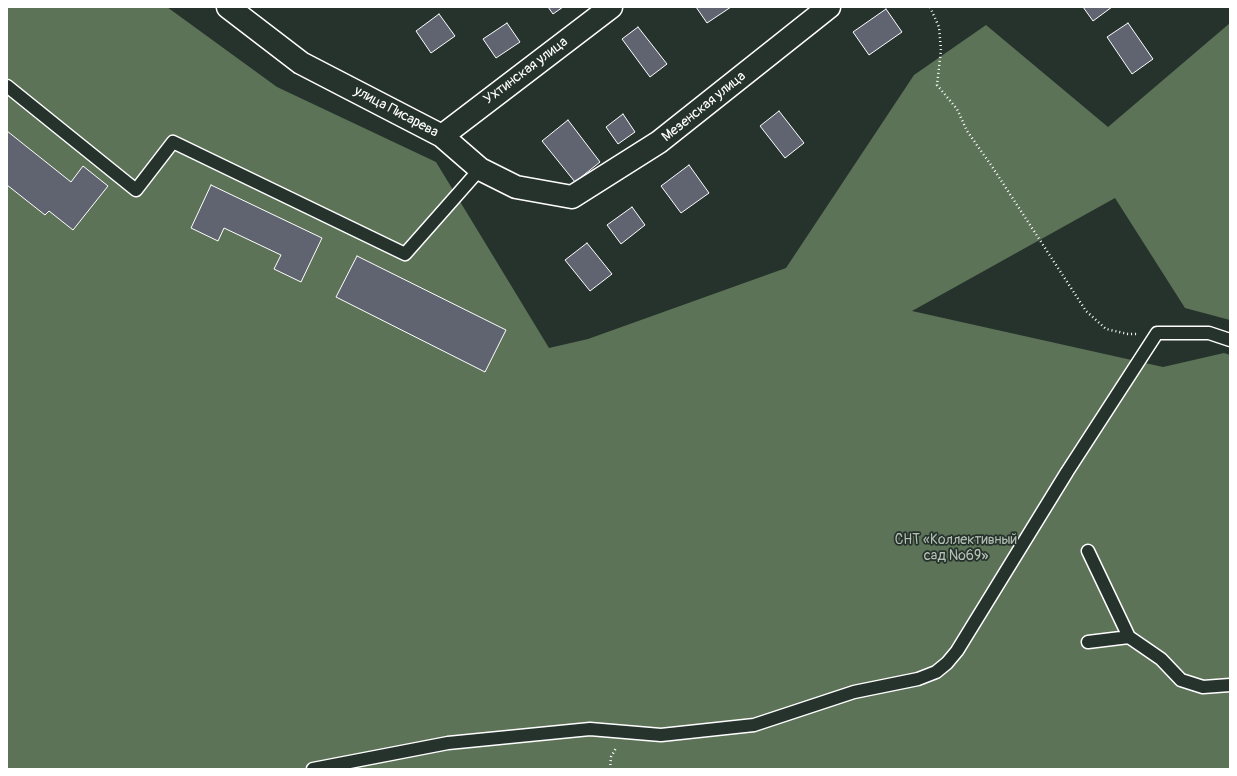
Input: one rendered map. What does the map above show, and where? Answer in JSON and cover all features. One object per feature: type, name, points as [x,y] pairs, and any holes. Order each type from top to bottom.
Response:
[{"type":"street","name":"Ухтинская улица","points":[[442,136],[611,7]]},
{"type":"street","name":"Мезенская улица","points":[[572,197],[659,142],[829,7]]},
{"type":"street","name":"улица Писарева","points":[[240,10],[302,63],[442,136],[480,169],[516,187],[572,197]]},
{"type":"lane","points":[[7,86],[136,190],[173,142],[405,254],[480,169]]},
{"type":"lane","points":[[313,769],[448,743],[590,729],[661,735],[754,726],[854,692],[918,679],[936,672],[947,663],[956,651],[1067,472],[1157,332],[1209,333],[1230,340]]},
{"type":"lane","points":[[1088,551],[1129,637],[1161,659],[1181,680],[1202,687],[1230,685]]},
{"type":"lane","points":[[1088,642],[1129,637]]},
{"type":"path","points":[[930,7],[939,27],[942,50],[938,85],[957,109],[967,131],[1071,286],[1086,311],[1106,329],[1128,334],[1157,332]]},
{"type":"path","points":[[610,769],[611,757],[626,732]]},
{"type":"green space","name":"СНТ «Коллективный сад №69»","points":[[7,7],[167,7],[277,87],[436,162],[549,348],[588,339],[786,268],[914,75],[986,25],[1108,127],[1230,23],[1230,320],[1185,308],[1115,198],[912,311],[1163,367],[1224,353],[1230,355],[1230,769],[7,769]]},
{"type":"building","points":[[548,7],[563,7],[553,14]]},
{"type":"building","points":[[696,7],[731,7],[707,23]]},
{"type":"building","points":[[1083,7],[1112,7],[1093,21]]},
{"type":"building","points":[[886,9],[902,32],[869,55],[853,32]]},
{"type":"building","points":[[439,14],[455,36],[431,53],[416,31]]},
{"type":"building","points":[[507,23],[520,42],[496,58],[483,39]]},
{"type":"building","points":[[1128,23],[1153,59],[1132,74],[1107,37]]},
{"type":"building","points":[[638,27],[667,64],[650,77],[622,39]]},
{"type":"building","points":[[779,111],[804,143],[785,158],[760,126]]},
{"type":"building","points":[[623,114],[635,132],[618,144],[606,127]]},
{"type":"building","points":[[568,120],[600,162],[575,182],[542,141]]},
{"type":"building","points":[[7,131],[71,182],[83,166],[108,186],[73,230],[49,211],[45,215],[7,185]]},
{"type":"building","points":[[689,165],[709,193],[681,213],[661,186]]},
{"type":"building","points":[[211,185],[322,238],[301,282],[274,269],[281,255],[224,228],[218,241],[191,228]]},
{"type":"building","points":[[632,207],[645,225],[621,244],[607,225]]},
{"type":"building","points":[[587,243],[612,274],[590,291],[565,260]]},
{"type":"building","points":[[357,256],[506,330],[485,372],[336,297]]}]
